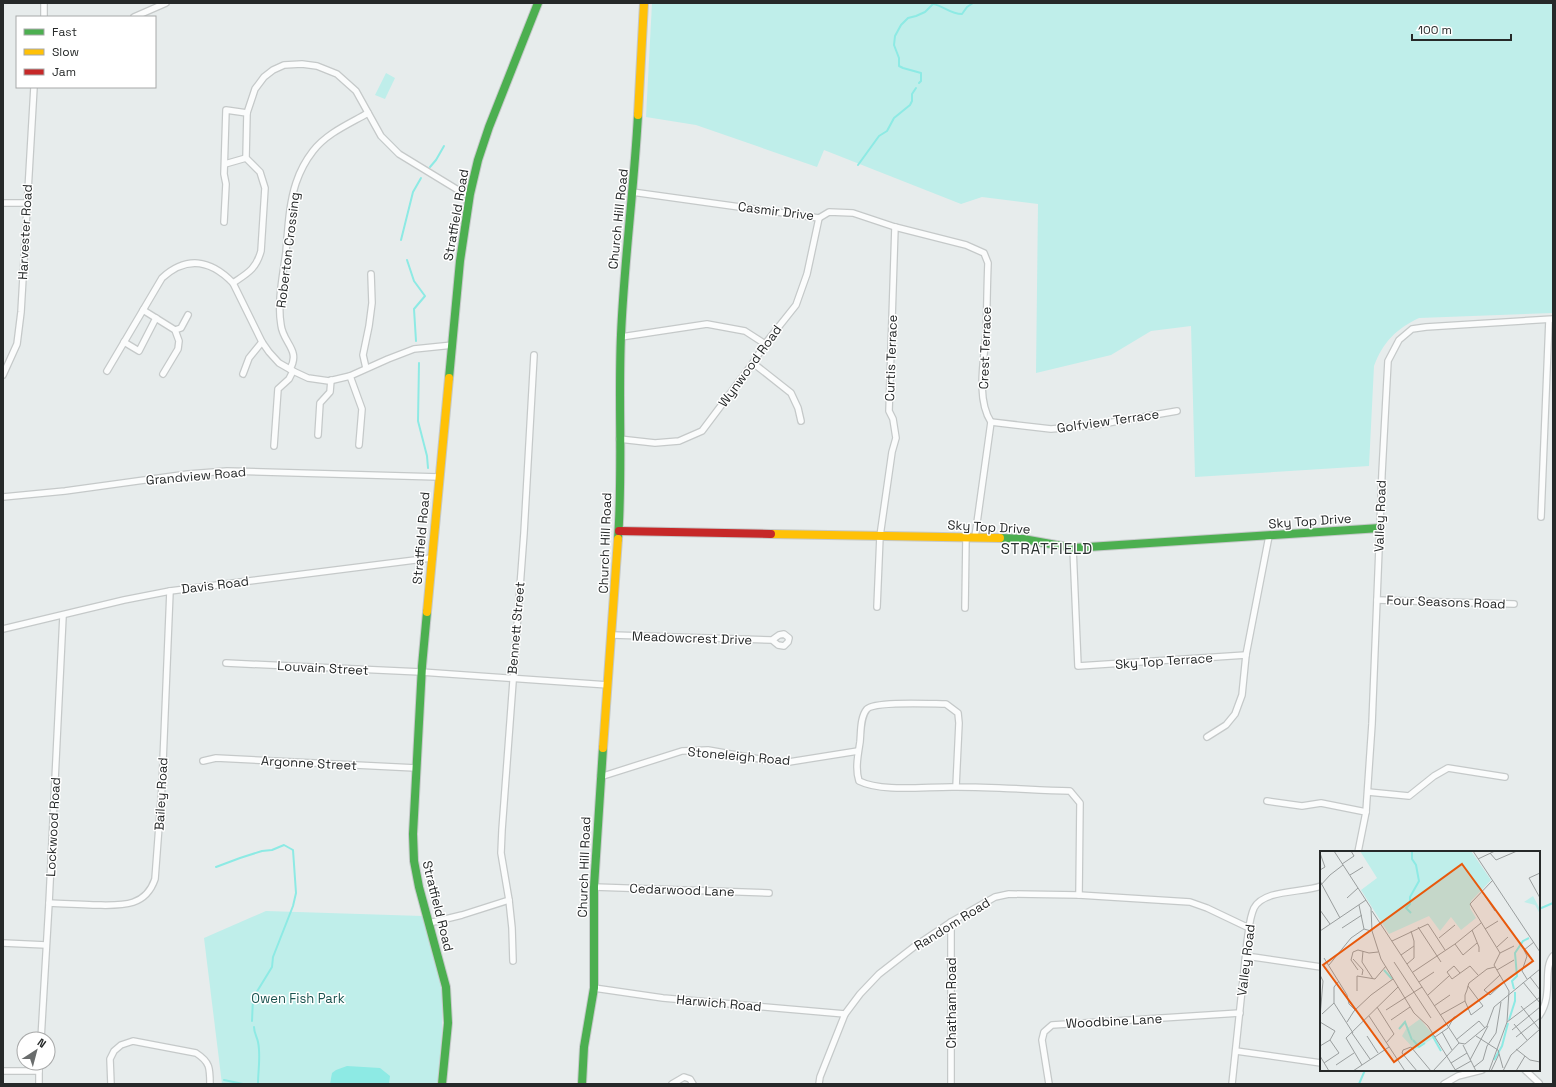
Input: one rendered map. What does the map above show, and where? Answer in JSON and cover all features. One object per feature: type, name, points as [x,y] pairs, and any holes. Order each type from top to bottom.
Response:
[{"type":"street","points":[[44,3],[44,16]]},
{"type":"street","points":[[136,16],[166,3]]},
{"type":"street","name":"Church Hill Road","points":[[582,1084],[584,1047],[594,988],[594,887],[600,777],[619,531],[621,337],[625,264],[635,174],[644,3]]},
{"type":"street","name":"Stratfield Road","points":[[442,1084],[447,1033],[448,1003],[443,972],[419,887],[414,861],[413,834],[421,672],[460,261],[470,194],[478,160],[489,127],[536,4]]},
{"type":"street","points":[[233,283],[253,268],[261,251],[265,188],[260,172],[246,158],[247,113],[255,90],[264,77],[273,70],[284,65],[302,64],[318,66],[337,74],[356,92],[381,136],[399,154],[458,190],[470,194]]},
{"type":"street","name":"Harvester Road","points":[[3,375],[17,344],[21,312],[26,204],[34,88]]},
{"type":"street","points":[[224,222],[226,184],[224,174],[226,110],[247,113]]},
{"type":"street","name":"Roberton Crossing","points":[[291,370],[294,354],[283,334],[280,319],[281,294],[291,203],[296,183],[304,165],[314,150],[326,137],[368,113]]},
{"type":"street","points":[[225,164],[246,158]]},
{"type":"street","name":"Casmir Drive","points":[[632,192],[819,218],[830,212],[853,213],[895,227],[966,245],[984,253]]},
{"type":"street","points":[[3,203],[26,204]]},
{"type":"street","name":"Wynwood Road","points":[[619,439],[655,442],[679,441],[702,431],[753,363],[764,344],[796,305],[807,274],[819,218]]},
{"type":"street","name":"Curtis Terrace","points":[[877,607],[880,536],[892,452],[896,438],[893,419],[889,411],[895,227]]},
{"type":"street","name":"Crest Terrace","points":[[965,608],[970,537],[991,422],[986,414],[982,379],[986,333],[988,263],[984,253]]},
{"type":"street","points":[[107,370],[162,278],[174,268],[185,264],[200,263],[207,265],[220,272],[233,283],[262,342],[279,363],[308,378],[331,380],[350,376],[414,349],[453,345]]},
{"type":"street","points":[[366,368],[363,356],[372,303],[370,274]]},
{"type":"street","points":[[143,310],[175,330],[179,341],[178,350],[163,374]]},
{"type":"street","points":[[175,330],[181,328],[188,315]]},
{"type":"street","points":[[124,342],[139,351],[156,318]]},
{"type":"street","points":[[1541,517],[1551,319]]},
{"type":"street","name":"Valley Road","points":[[1360,851],[1368,792],[1388,361],[1399,340],[1412,329],[1551,319]]},
{"type":"street","points":[[621,337],[707,324],[745,332],[764,344]]},
{"type":"street","points":[[243,374],[249,358],[262,342]]},
{"type":"street","name":"Bennett Street","points":[[513,961],[509,900],[501,854],[512,679],[524,533],[534,355]]},
{"type":"street","points":[[753,363],[791,393],[798,408],[801,422]]},
{"type":"street","points":[[274,446],[278,389],[289,379],[291,370]]},
{"type":"street","points":[[350,376],[362,409],[359,444]]},
{"type":"street","points":[[318,435],[320,403],[330,392],[331,380]]},
{"type":"street","name":"Golfview Terrace","points":[[991,422],[1050,429],[1096,425],[1177,411]]},
{"type":"street","name":"Grandview Road","points":[[3,497],[65,491],[188,474],[227,471],[439,478]]},
{"type":"street","name":"Sky Top Drive","points":[[619,531],[970,537],[1023,539],[1073,548],[1380,528]]},
{"type":"street","points":[[1207,737],[1226,725],[1235,714],[1242,695],[1246,656],[1269,536]]},
{"type":"street","name":"Sky Top Terrace","points":[[1073,548],[1078,666],[1246,656]]},
{"type":"street","name":"Davis Road","points":[[3,629],[63,616],[124,600],[170,591],[431,558]]},
{"type":"street","name":"Bailey Road","points":[[49,903],[115,905],[131,903],[146,895],[154,885],[162,786],[170,591]]},
{"type":"street","name":"Four Seasons Road","points":[[1377,600],[1514,604]]},
{"type":"street","name":"Lockwood Road","points":[[41,1031],[63,616]]},
{"type":"street","name":"Meadowcrest Drive","points":[[612,635],[772,640]]},
{"type":"street","name":"Louvain Street","points":[[226,663],[421,672],[608,685]]},
{"type":"street","points":[[956,787],[959,722],[958,712],[946,704],[885,704],[874,705],[868,709],[863,716],[858,751],[857,773],[859,781],[866,785],[880,787],[956,787],[1070,791],[1080,803],[1079,895]]},
{"type":"street","name":"Stoneleigh Road","points":[[600,777],[682,751],[708,750],[765,760],[789,762],[858,751]]},
{"type":"street","name":"Argonne Street","points":[[203,761],[216,758],[416,768]]},
{"type":"street","points":[[1368,792],[1409,796],[1434,776],[1448,768],[1505,777]]},
{"type":"street","points":[[1267,801],[1302,806],[1321,803],[1366,812]]},
{"type":"street","name":"Valley Road","points":[[1230,1084],[1236,1051],[1249,928],[1254,910],[1258,903],[1264,898],[1320,886]]},
{"type":"street","name":"Cedarwood Lane","points":[[594,887],[769,893]]},
{"type":"street","name":"Random Road","points":[[819,1084],[830,1049],[845,1014],[860,994],[879,974],[915,946],[951,922],[974,908],[1002,894],[1079,895],[1190,902],[1208,908],[1249,928]]},
{"type":"street","points":[[429,923],[462,915],[509,900]]},
{"type":"street","name":"Chatham Road","points":[[951,922],[952,1084]]},
{"type":"street","points":[[3,943],[46,945]]},
{"type":"street","points":[[1246,956],[1320,966]]},
{"type":"street","points":[[1540,1014],[1546,1001],[1548,966],[1553,956]]},
{"type":"street","name":"Harwich Road","points":[[594,988],[663,998],[845,1014]]},
{"type":"street","name":"Woodbine Lane","points":[[1049,1084],[1042,1040],[1044,1032],[1052,1025],[1240,1013]]},
{"type":"street","points":[[111,1084],[110,1059],[114,1051],[121,1045],[132,1041],[196,1053],[204,1058],[208,1064],[210,1084]]},
{"type":"street","points":[[1236,1051],[1320,1063]]},
{"type":"street","points":[[3,1071],[16,1071]]},
{"type":"street","points":[[39,1071],[39,1084]]},
{"type":"street","points":[[1444,1084],[1458,1076],[1478,1071]]},
{"type":"street","points":[[1526,1071],[1539,1083]]},
{"type":"street","points":[[672,1084],[684,1077],[690,1079],[693,1084]]},
{"type":"green space","points":[[652,3],[1553,3],[1553,313],[1419,318],[1397,332],[1386,343],[1374,366],[1369,466],[1195,477],[1191,326],[1151,331],[1111,355],[1036,373],[1038,204],[982,197],[961,204],[824,150],[817,167],[696,125],[646,117]]},
{"type":"green space","points":[[386,73],[395,78],[385,99],[375,95]]},
{"type":"green space","name":"Owen Fish Park","points":[[266,911],[422,916],[431,943],[443,991],[442,1032],[438,1084],[222,1084],[204,938]]},
{"type":"water","points":[[347,1066],[380,1068],[390,1076],[389,1084],[330,1084],[332,1073]]},
{"type":"waterway","points":[[919,83],[921,81],[921,73],[899,66],[899,58],[894,45],[895,36],[901,25],[908,18],[925,12],[933,4],[954,13],[962,14],[967,7],[973,3]]},
{"type":"waterway","points":[[858,165],[879,136],[887,131],[894,118],[910,105],[912,101],[912,94],[916,88]]},
{"type":"waterway","points":[[430,167],[444,146]]},
{"type":"waterway","points":[[401,240],[413,192],[421,178]]},
{"type":"waterway","points":[[407,260],[414,281],[425,296],[414,309],[416,341]]},
{"type":"waterway","points":[[419,363],[418,421],[427,456],[428,468]]},
{"type":"waterway","points":[[216,867],[284,845],[293,850],[296,893],[293,906],[273,957],[272,967],[253,998],[252,1021]]},
{"type":"waterway","points":[[1540,909],[1553,903]]},
{"type":"waterway","points":[[254,1027],[259,1052],[258,1084]]},
{"type":"waterway","points":[[1359,1084],[1365,1071]]},
{"type":"waterway","points":[[224,1080],[243,1084]]},
{"type":"traffic: fast","points":[[449,378],[460,261],[470,194],[478,160],[489,127],[538,3]]},
{"type":"traffic: fast","points":[[618,539],[620,488],[621,335],[624,280],[638,115]]},
{"type":"traffic: fast","points":[[1000,538],[1023,539],[1073,548],[1380,528]]},
{"type":"traffic: fast","points":[[427,612],[422,666],[413,834],[414,861],[419,887],[446,987],[448,1023],[442,1084]]},
{"type":"traffic: fast","points":[[582,1084],[584,1047],[594,988],[594,887],[603,748]]},
{"type":"traffic: slow","points":[[638,115],[644,3]]},
{"type":"traffic: slow","points":[[427,612],[449,378]]},
{"type":"traffic: slow","points":[[771,534],[1000,538]]},
{"type":"traffic: slow","points":[[603,748],[618,539]]},
{"type":"traffic: jam","points":[[619,531],[771,534]]},
{"type":"district","name":"STRATFIELD","points":[[1047,548]]}]
